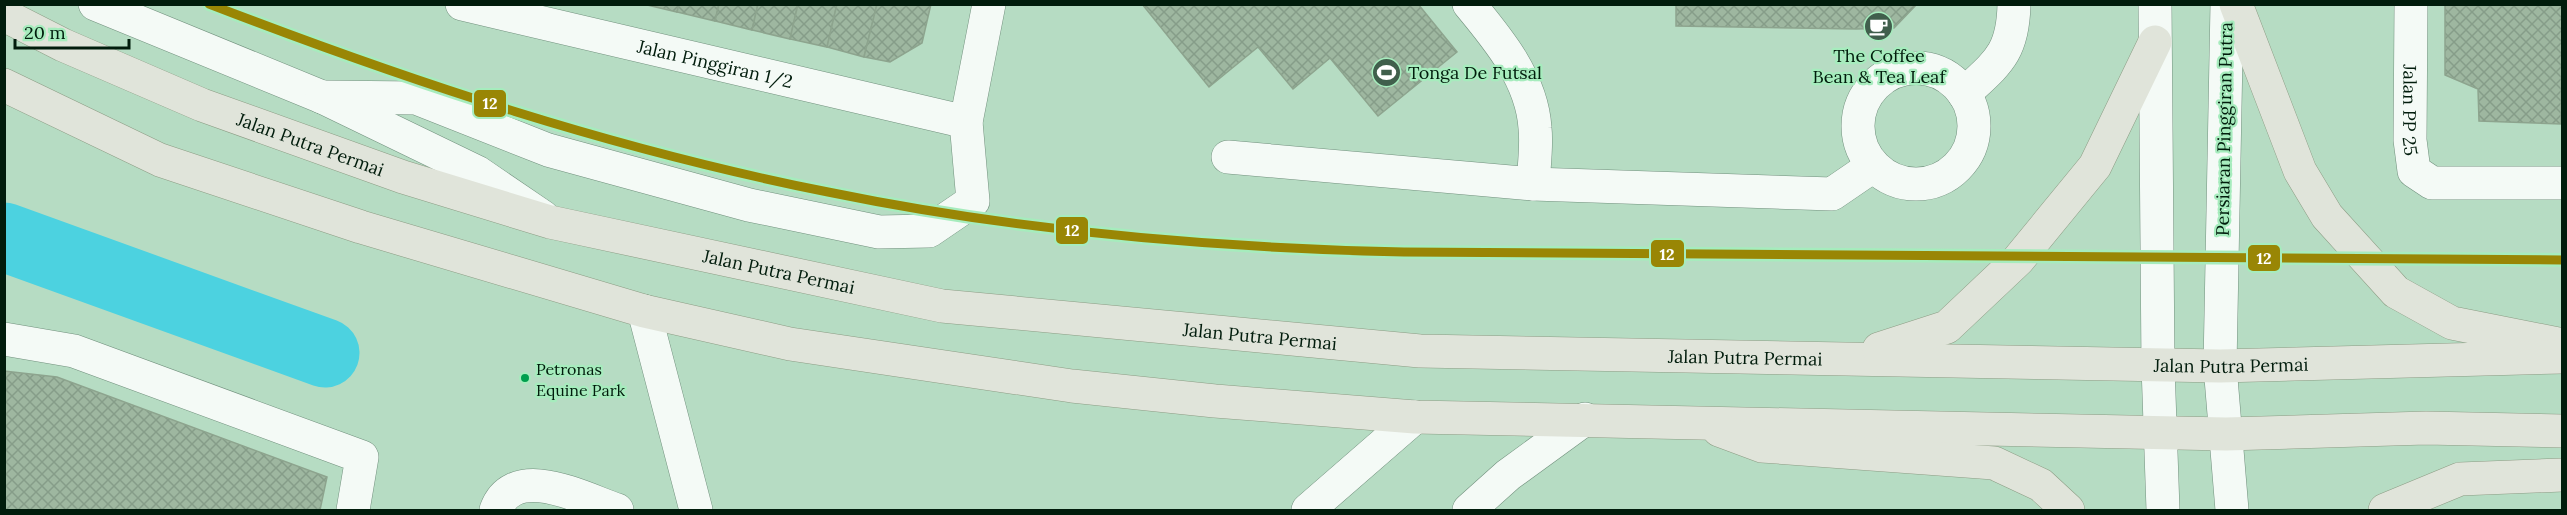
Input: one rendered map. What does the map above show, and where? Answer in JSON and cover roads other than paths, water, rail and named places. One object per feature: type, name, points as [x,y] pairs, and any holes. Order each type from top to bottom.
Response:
[{"type":"main road","points":[[2236,4],[2300,171],[2327,216],[2396,292],[2452,322],[2562,345]]},
{"type":"main road","name":"Jalan Putra Permai","points":[[4,15],[63,45],[202,105],[403,177],[550,222],[942,306],[1420,351],[1854,357],[2158,366],[2562,357]]},
{"type":"main road","points":[[1854,357],[1947,327],[2018,260],[2095,166],[2156,42]]},
{"type":"main road","points":[[4,85],[160,160],[361,227],[644,311],[790,344],[1072,386],[1215,401],[1415,417],[2226,434],[2426,428],[2562,431]]},
{"type":"main road","points":[[1700,422],[1762,446],[1994,463],[2042,485],[2067,510]]},
{"type":"main road","points":[[2385,510],[2460,479],[2562,475]]},
{"type":"street","points":[[95,4],[322,97],[477,172],[550,222]]},
{"type":"street","points":[[322,97],[416,98],[548,150],[749,205],[879,232],[929,231],[973,201],[966,122],[989,4]]},
{"type":"street","points":[[1469,4],[1496,37],[1527,88],[1535,128],[1533,184]]},
{"type":"street","points":[[1964,94],[2002,58],[2014,28],[2014,4]]},
{"type":"street","points":[[2155,4],[2158,366],[2163,510]]},
{"type":"street","name":"Persiaran Pinggiran Putra","points":[[2227,4],[2220,366],[2232,510]]},
{"type":"street","name":"Jalan PP 25","points":[[2411,4],[2410,140],[2414,171],[2432,183],[2562,183]]},
{"type":"street","name":"Jalan Pinggiran 1/2","points":[[463,5],[966,122]]},
{"type":"street","points":[[1914,68],[1942,75],[1964,94],[1972,111],[1974,130],[1969,149],[1959,165],[1944,177],[1926,184],[1906,184],[1888,178],[1873,166],[1863,149],[1858,131],[1859,112],[1867,95],[1879,81],[1896,71],[1914,68]]},
{"type":"street","points":[[1228,157],[1533,184],[1832,194],[1873,166]]},
{"type":"street","points":[[644,311],[696,510]]},
{"type":"street","points":[[4,339],[74,351],[362,457],[353,510]]},
{"type":"street","points":[[1308,510],[1415,417]]},
{"type":"street","points":[[1469,510],[1508,475],[1585,419]]},
{"type":"street","points":[[496,510],[505,494],[516,487],[529,485],[545,499],[617,510]]},
{"type":"waterway","points":[[4,237],[325,353]]},
{"type":"place","name":"The Coffee Bean & Tea Leaf","points":[[1879,26]]},
{"type":"place","name":"Tonga De Futsal","points":[[1387,72]]},
{"type":"place","name":"Petronas Equine Park","points":[[525,378]]}]
